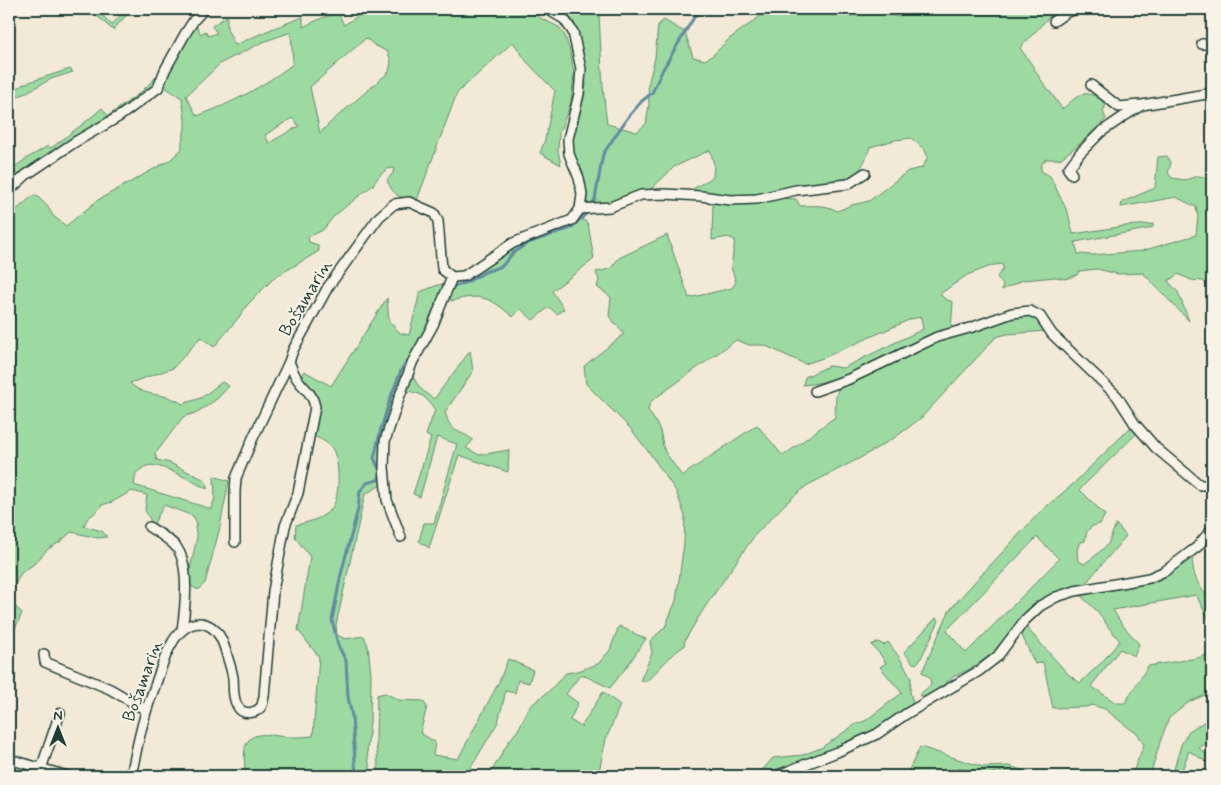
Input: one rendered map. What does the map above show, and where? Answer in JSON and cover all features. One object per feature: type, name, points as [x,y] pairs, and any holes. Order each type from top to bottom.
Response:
[{"type":"street","points":[[9,190],[26,175],[75,142],[120,116],[158,88],[165,70],[185,34],[204,9]]},
{"type":"street","points":[[401,538],[388,500],[384,467],[384,441],[413,361],[433,325],[452,277],[464,276],[513,243],[572,220],[580,209],[582,194],[579,178],[569,154],[568,138],[579,94],[580,70],[573,32],[564,19],[547,9]]},
{"type":"street","points":[[1054,21],[1067,12],[1077,9]]},
{"type":"street","points":[[1202,44],[1212,44]]},
{"type":"street","points":[[1091,85],[1120,107],[1212,93]]},
{"type":"street","points":[[1072,174],[1068,169],[1102,132],[1142,104]]},
{"type":"street","points":[[580,209],[610,207],[641,195],[701,196],[730,200],[757,199],[796,190],[848,184],[865,173]]},
{"type":"street","name":"Bošamarin","points":[[131,776],[146,710],[162,667],[171,644],[188,625],[201,623],[215,630],[221,637],[233,677],[234,698],[238,708],[244,712],[252,713],[262,706],[273,591],[285,526],[298,493],[315,407],[314,399],[297,379],[289,362],[293,350],[328,287],[380,217],[394,204],[409,202],[434,213],[438,222],[442,269],[452,277]]},
{"type":"street","points":[[815,390],[849,379],[937,337],[1012,313],[1030,311],[1040,316],[1052,334],[1116,396],[1135,424],[1156,448],[1200,485],[1208,485],[1212,480]]},
{"type":"street","points":[[234,542],[234,492],[236,478],[289,362]]},
{"type":"street","points":[[149,527],[177,548],[183,561],[185,610],[182,630]]},
{"type":"street","points":[[777,776],[877,734],[906,714],[979,671],[997,657],[1025,620],[1040,606],[1056,596],[1150,578],[1165,571],[1197,547],[1212,528]]},
{"type":"street","points":[[44,654],[44,662],[110,689],[146,710]]},
{"type":"street","points":[[41,769],[60,713]]},
{"type":"street","points":[[9,759],[67,776]]},
{"type":"green space","points":[[89,9],[96,9],[112,25],[126,9],[132,9],[113,30]]},
{"type":"green space","points":[[205,9],[215,9],[194,22],[201,34],[205,31],[208,36],[217,33],[212,26],[227,16],[227,29],[235,45],[303,17],[303,27],[338,13],[344,25],[358,16],[352,9],[530,9],[530,11],[542,19],[559,27],[565,36],[570,51],[574,74],[571,103],[559,133],[558,151],[561,165],[540,153],[545,140],[555,91],[527,62],[513,42],[457,93],[417,200],[398,196],[392,190],[387,180],[393,173],[394,168],[387,169],[373,185],[334,216],[323,230],[308,237],[309,242],[318,245],[319,251],[274,278],[247,305],[214,347],[201,337],[173,368],[130,383],[142,391],[169,397],[182,404],[201,398],[222,382],[229,386],[207,406],[183,417],[155,454],[157,460],[170,463],[205,480],[207,489],[177,473],[152,465],[136,473],[134,485],[211,509],[215,498],[214,476],[229,481],[219,531],[205,583],[198,590],[191,586],[190,570],[197,537],[195,528],[197,523],[193,516],[164,505],[153,525],[145,510],[147,495],[132,491],[112,502],[102,505],[87,519],[84,526],[102,531],[107,537],[98,538],[71,532],[21,573],[9,596],[9,233],[12,225],[10,215],[36,195],[48,207],[53,216],[66,226],[98,200],[170,160],[182,149],[185,124],[182,98],[166,88],[165,79],[191,29],[193,21]],"holes":[[[291,32],[293,64],[247,94],[197,116],[186,96],[221,63],[263,42]],[[366,38],[374,45],[388,52],[391,62],[389,72],[320,133],[310,87]],[[292,118],[299,126],[269,143],[265,135]]]},
{"type":"green space","points":[[553,9],[597,9],[599,14],[607,124],[637,132],[646,124],[649,105],[648,85],[655,58],[658,25],[664,20],[685,32],[693,57],[705,60],[713,55],[729,39],[758,18],[765,9],[882,9],[885,14],[896,17],[918,9],[1060,9],[1049,17],[1020,48],[1062,109],[1082,94],[1091,95],[1106,100],[1103,112],[1106,119],[1083,141],[1060,159],[1046,159],[1041,165],[1041,171],[1050,176],[1068,213],[1073,234],[1153,224],[1153,227],[1147,229],[1075,242],[1078,254],[1093,255],[1142,251],[1196,235],[1198,217],[1196,207],[1176,197],[1121,207],[1122,202],[1155,188],[1158,157],[1167,156],[1171,163],[1168,173],[1172,178],[1185,180],[1198,176],[1204,177],[1212,185],[1212,231],[1208,238],[1212,242],[1212,289],[1203,281],[1191,280],[1178,274],[1168,281],[1178,292],[1189,321],[1143,273],[1118,274],[1097,269],[1079,271],[1077,275],[1065,279],[1056,277],[1023,280],[1002,290],[1003,285],[997,277],[1003,269],[1002,264],[994,265],[967,275],[940,294],[945,299],[953,302],[951,330],[929,336],[837,378],[803,385],[805,377],[829,366],[843,368],[923,329],[921,317],[911,319],[823,358],[805,364],[764,345],[749,345],[736,340],[650,402],[648,410],[658,426],[665,452],[682,476],[757,425],[783,456],[835,417],[838,389],[923,346],[1013,315],[1033,316],[1046,331],[1007,334],[996,337],[921,418],[897,436],[862,457],[806,486],[785,504],[755,535],[703,610],[685,640],[684,646],[673,654],[647,681],[640,681],[652,653],[650,641],[665,627],[676,601],[684,543],[685,516],[676,491],[651,455],[631,429],[586,384],[584,366],[624,334],[609,316],[611,297],[597,287],[599,280],[596,272],[610,269],[619,258],[667,235],[689,298],[732,288],[736,282],[731,267],[735,240],[728,237],[712,240],[713,201],[775,198],[796,199],[800,206],[824,206],[837,211],[869,201],[908,171],[922,168],[928,157],[924,149],[911,138],[895,140],[870,147],[860,169],[852,176],[839,181],[757,197],[727,196],[704,192],[686,193],[713,177],[714,164],[710,150],[674,167],[651,189],[595,210],[586,210],[570,149],[586,85],[582,48],[573,20]]},
{"type":"green space","points":[[70,69],[73,72],[51,79],[16,98],[9,96],[9,93],[23,84]]},
{"type":"green space","points":[[159,74],[158,79],[150,90],[9,187],[9,171],[48,146],[50,148],[54,146],[102,108],[108,116],[141,92]]},
{"type":"green space","points":[[581,218],[588,224],[594,259],[552,291],[564,309],[557,314],[549,307],[533,320],[521,309],[513,317],[498,305],[485,298],[470,297],[451,301],[451,283],[477,273],[521,243],[553,232]]},
{"type":"green space","points":[[447,284],[444,299],[448,304],[437,311],[383,441],[383,484],[365,494],[336,625],[337,635],[345,639],[364,636],[368,646],[371,675],[367,752],[371,776],[249,776],[245,773],[245,752],[246,745],[253,737],[259,735],[313,736],[319,657],[298,630],[310,557],[295,537],[296,525],[319,518],[331,509],[338,488],[338,470],[332,448],[321,439],[313,436],[318,408],[317,394],[301,376],[304,371],[331,386],[387,298],[389,321],[400,333],[409,335],[420,292],[438,285]]},
{"type":"green space","points":[[470,351],[473,371],[445,412],[452,428],[473,440],[466,448],[479,455],[509,450],[508,472],[459,455],[429,548],[419,541],[424,523],[434,523],[457,444],[437,437],[420,497],[413,494],[431,438],[426,435],[435,410],[423,396],[406,391],[412,374],[426,394],[434,399]]},
{"type":"green space","points":[[1130,428],[1138,432],[1080,490],[1105,515],[1100,524],[1089,529],[1085,541],[1079,543],[1077,551],[1078,561],[1084,564],[1108,544],[1116,524],[1126,536],[1085,585],[1039,604],[1018,621],[992,654],[972,668],[953,677],[927,698],[919,695],[931,685],[930,678],[922,672],[950,610],[1042,510],[1071,486]],"holes":[[[1037,537],[1059,559],[966,653],[947,631]]]},
{"type":"green space","points":[[1192,554],[1193,570],[1197,581],[1212,602],[1212,626],[1196,595],[1113,610],[1121,623],[1139,644],[1134,656],[1120,649],[1091,686],[1116,703],[1125,703],[1148,666],[1198,658],[1212,653],[1212,692],[1189,702],[1169,718],[1150,776],[1134,776],[1133,772],[1144,745],[1138,734],[1105,709],[1092,705],[1086,707],[1053,708],[1043,662],[1035,664],[1021,633],[1025,626],[1069,675],[1080,683],[1120,641],[1098,612],[1079,594],[1152,583]]},
{"type":"green space","points":[[9,601],[22,613],[13,633],[15,641],[9,659]]},
{"type":"green space","points":[[936,618],[939,621],[920,660],[916,664],[913,663],[904,652]]},
{"type":"green space","points":[[619,626],[646,639],[625,669],[610,688],[581,674],[566,694],[578,703],[570,720],[581,727],[603,692],[620,705],[606,739],[598,776],[489,776],[509,741],[518,730],[530,706],[548,692],[566,673],[598,664],[610,650]]},
{"type":"green space","points":[[878,642],[884,645],[888,642],[911,677],[910,692],[913,703],[872,733],[771,771],[763,776],[757,776],[773,758],[803,755],[821,748],[856,724],[865,721],[902,693],[880,667],[886,663],[871,645]]},
{"type":"green space","points":[[508,659],[533,670],[529,683],[518,680],[515,693],[505,691],[498,722],[470,769],[468,776],[379,776],[376,742],[377,695],[385,693],[399,700],[423,701],[427,707],[420,733],[435,742],[433,755],[458,759],[499,682]]},
{"type":"green space","points":[[1212,717],[1212,739],[1199,748],[1206,754],[1212,750],[1212,765],[1189,751],[1180,776],[1172,776],[1181,745],[1189,731]]},
{"type":"green space","points":[[920,747],[983,767],[1009,766],[1033,774],[1032,776],[1000,776],[1001,771],[985,775],[959,768],[956,776],[906,776]]},
{"type":"waterway","points":[[451,288],[502,266],[513,253],[528,243],[571,228],[585,215],[595,199],[603,154],[628,117],[652,93],[663,69],[699,9]]},
{"type":"waterway","points":[[426,330],[433,312]]},
{"type":"waterway","points":[[356,776],[346,661],[338,645],[332,620],[341,574],[358,509],[360,491],[367,483],[378,480],[381,473],[374,458],[381,429],[402,368],[410,359]]}]
